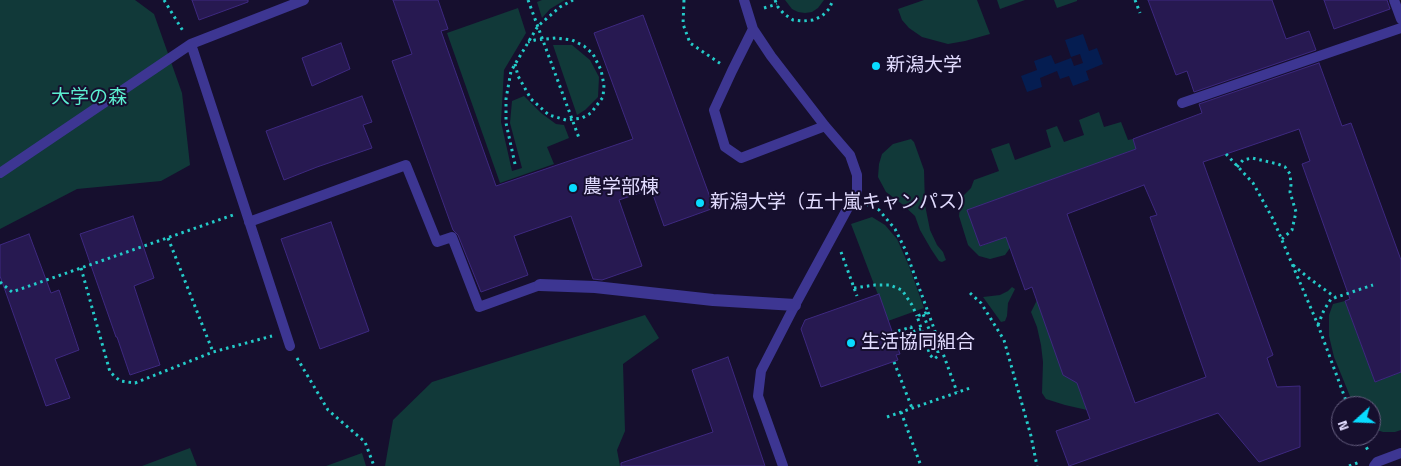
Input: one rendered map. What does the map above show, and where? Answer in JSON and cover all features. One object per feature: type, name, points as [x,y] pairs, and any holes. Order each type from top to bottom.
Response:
[{"type":"street","points":[[540,286],[595,287],[713,300],[795,305]]},
{"type":"lane","points":[[0,173],[191,44],[304,0]]},
{"type":"lane","points":[[744,0],[753,29],[771,56],[850,155],[857,175],[857,191],[795,305],[762,372],[758,396],[783,466]]},
{"type":"lane","points":[[1394,0],[1401,19]]},
{"type":"lane","points":[[1182,103],[1401,28]]},
{"type":"lane","points":[[753,29],[714,110],[725,147],[741,158],[825,126]]},
{"type":"lane","points":[[191,44],[290,346]]},
{"type":"lane","points":[[250,222],[406,165],[437,242],[452,237],[479,308],[540,286]]},
{"type":"lane","points":[[1374,466],[1377,462],[1401,453]]},
{"type":"path","points":[[164,0],[191,44]]},
{"type":"path","points":[[528,0],[579,138]]},
{"type":"path","points":[[515,164],[506,123],[506,99],[511,71],[538,26],[560,7],[573,0]]},
{"type":"path","points":[[684,0],[683,24],[690,43],[732,71]]},
{"type":"path","points":[[764,8],[776,2],[784,14],[793,20],[803,22],[822,16],[833,0]]},
{"type":"path","points":[[1135,0],[1140,12]]},
{"type":"path","points":[[515,64],[518,76],[531,99],[549,115],[566,120],[582,118],[591,113],[603,97],[604,85],[601,70],[593,54],[584,46],[572,40],[556,38],[528,42]]},
{"type":"path","points":[[1226,154],[1252,183],[1274,219],[1318,325],[1344,396]]},
{"type":"path","points":[[1237,166],[1242,160],[1252,158],[1278,164],[1285,167],[1290,174],[1292,185],[1290,192],[1296,212],[1292,230],[1282,239]]},
{"type":"path","points":[[864,202],[880,210],[895,229],[905,249],[957,392]]},
{"type":"path","points":[[0,282],[12,292],[219,220]]},
{"type":"path","points":[[168,238],[213,352]]},
{"type":"path","points":[[841,252],[858,296]]},
{"type":"path","points":[[1292,264],[1336,297]]},
{"type":"path","points":[[81,268],[110,372],[120,381],[135,383],[213,352],[286,332]]},
{"type":"path","points":[[854,288],[890,285],[902,290],[912,304],[930,355],[934,360],[938,356],[938,352],[923,314]]},
{"type":"path","points":[[1318,325],[1331,298],[1373,285]]},
{"type":"path","points":[[970,294],[981,303],[1004,340],[1031,436],[1037,466]]},
{"type":"path","points":[[917,316],[928,312]]},
{"type":"path","points":[[892,333],[910,327],[912,332],[921,329]]},
{"type":"path","points":[[290,346],[328,410],[365,442],[374,466]]},
{"type":"path","points":[[894,362],[912,408]]},
{"type":"path","points":[[887,417],[970,388]]},
{"type":"path","points":[[901,412],[921,466]]},
{"type":"green space","name":"大学の森","points":[[0,0],[135,0],[154,14],[182,93],[190,165],[161,181],[77,189],[0,229]]},
{"type":"green space","points":[[542,0],[565,0],[550,9],[542,18],[537,2]]},
{"type":"green space","points":[[785,0],[824,0],[818,8],[812,12],[805,13],[792,9]]},
{"type":"green space","points":[[924,0],[977,0],[990,34],[948,44],[922,37],[909,28],[902,20],[898,9]]},
{"type":"green space","points":[[997,0],[1025,0],[1000,9]]},
{"type":"green space","points":[[1054,0],[1077,0],[1077,1],[1057,8]]},
{"type":"green space","points":[[518,8],[526,33],[504,70],[501,122],[512,171],[522,168],[510,123],[512,101],[524,96],[541,113],[556,124],[564,125],[569,138],[547,147],[554,164],[500,183],[447,33]]},
{"type":"green space","points":[[553,45],[572,45],[590,60],[599,77],[598,97],[577,115]]},
{"type":"green space","points":[[1099,112],[1104,127],[1121,122],[1128,140],[1133,139],[1136,149],[968,210],[981,246],[1043,223],[1010,248],[1005,255],[990,259],[979,256],[968,245],[959,216],[961,198],[971,188],[974,180],[999,171],[991,149],[1009,143],[1015,160],[1051,147],[1046,130],[1057,126],[1064,142],[1084,135],[1079,120]]},
{"type":"green space","points":[[911,139],[914,142],[924,170],[925,205],[930,230],[946,260],[942,262],[939,261],[931,249],[920,230],[915,216],[886,192],[878,177],[882,154],[893,144]]},
{"type":"green space","points":[[872,217],[885,225],[897,239],[924,308],[888,321],[851,224]]},
{"type":"green space","points":[[1012,287],[1015,289],[1008,303],[1007,316],[1005,321],[1001,322],[983,297],[1000,295]]},
{"type":"green space","points":[[1037,300],[1077,383],[1087,410],[1046,399],[1042,393],[1043,362],[1041,345],[1031,312]]},
{"type":"green space","points":[[1345,301],[1375,382],[1401,372],[1401,430],[1395,432],[1381,431],[1381,396],[1350,396],[1334,357],[1329,336],[1329,315],[1333,304]]},
{"type":"green space","points":[[645,315],[659,338],[623,364],[625,431],[617,450],[620,466],[385,466],[393,420],[432,382]]},
{"type":"green space","points":[[190,448],[197,466],[142,466]]},
{"type":"green space","points":[[362,453],[366,466],[326,466]]},
{"type":"water","points":[[1083,34],[1089,51],[1097,48],[1103,64],[1086,71],[1089,80],[1073,86],[1069,76],[1060,79],[1057,71],[1040,78],[1042,87],[1027,92],[1021,76],[1037,70],[1034,61],[1051,55],[1055,64],[1071,58],[1074,66],[1083,63],[1080,54],[1071,57],[1065,40]]},
{"type":"building","points":[[192,0],[248,0],[248,2],[199,20]]},
{"type":"building","points":[[393,0],[438,0],[448,29],[441,31],[496,186],[633,139],[594,33],[643,15],[714,208],[664,226],[651,189],[619,200],[642,266],[602,280],[593,279],[571,216],[514,236],[528,275],[481,292],[458,235],[453,230],[392,61],[412,54]]},
{"type":"building","points":[[1148,0],[1272,0],[1286,39],[1309,31],[1316,50],[1194,92],[1187,71],[1176,75]]},
{"type":"building","points":[[1324,0],[1387,0],[1390,9],[1334,29]]},
{"type":"building","points":[[341,43],[350,69],[312,86],[302,58]]},
{"type":"building","points":[[1319,63],[1342,126],[1351,123],[1401,260],[1401,372],[1375,382],[1345,301],[1350,299],[1302,164],[1310,161],[1299,129],[1203,162],[1273,355],[1267,358],[1277,387],[1300,386],[1300,447],[1259,462],[1218,413],[1069,466],[1056,431],[1090,419],[1077,383],[1063,375],[1032,287],[1025,290],[1006,237],[980,246],[967,210],[1136,149],[1133,139],[1202,113],[1199,104]],"holes":[[[1144,185],[1157,215],[1150,217],[1206,377],[1135,403],[1067,214]]]},
{"type":"building","points":[[362,96],[372,122],[363,125],[372,148],[284,180],[266,131]]},
{"type":"building","points":[[133,216],[154,278],[134,286],[160,365],[130,375],[80,234]]},
{"type":"building","points":[[331,222],[369,331],[320,349],[281,239]]},
{"type":"building","points":[[29,234],[51,293],[59,290],[79,350],[55,359],[70,398],[46,406],[0,276],[0,245]]},
{"type":"building","name":"生活協同組合","points":[[879,294],[900,354],[896,355],[898,360],[821,387],[801,329],[805,320]]},
{"type":"building","points":[[728,357],[765,466],[621,466],[621,463],[713,432],[692,370]]},
{"type":"place","name":"新潟大学","points":[[876,66]]},
{"type":"place","name":"農学部棟","points":[[573,188]]},
{"type":"place","name":"新潟大学（五十嵐キャンパス）","points":[[700,203]]},
{"type":"place","name":"生活協同組合","points":[[851,343]]}]
